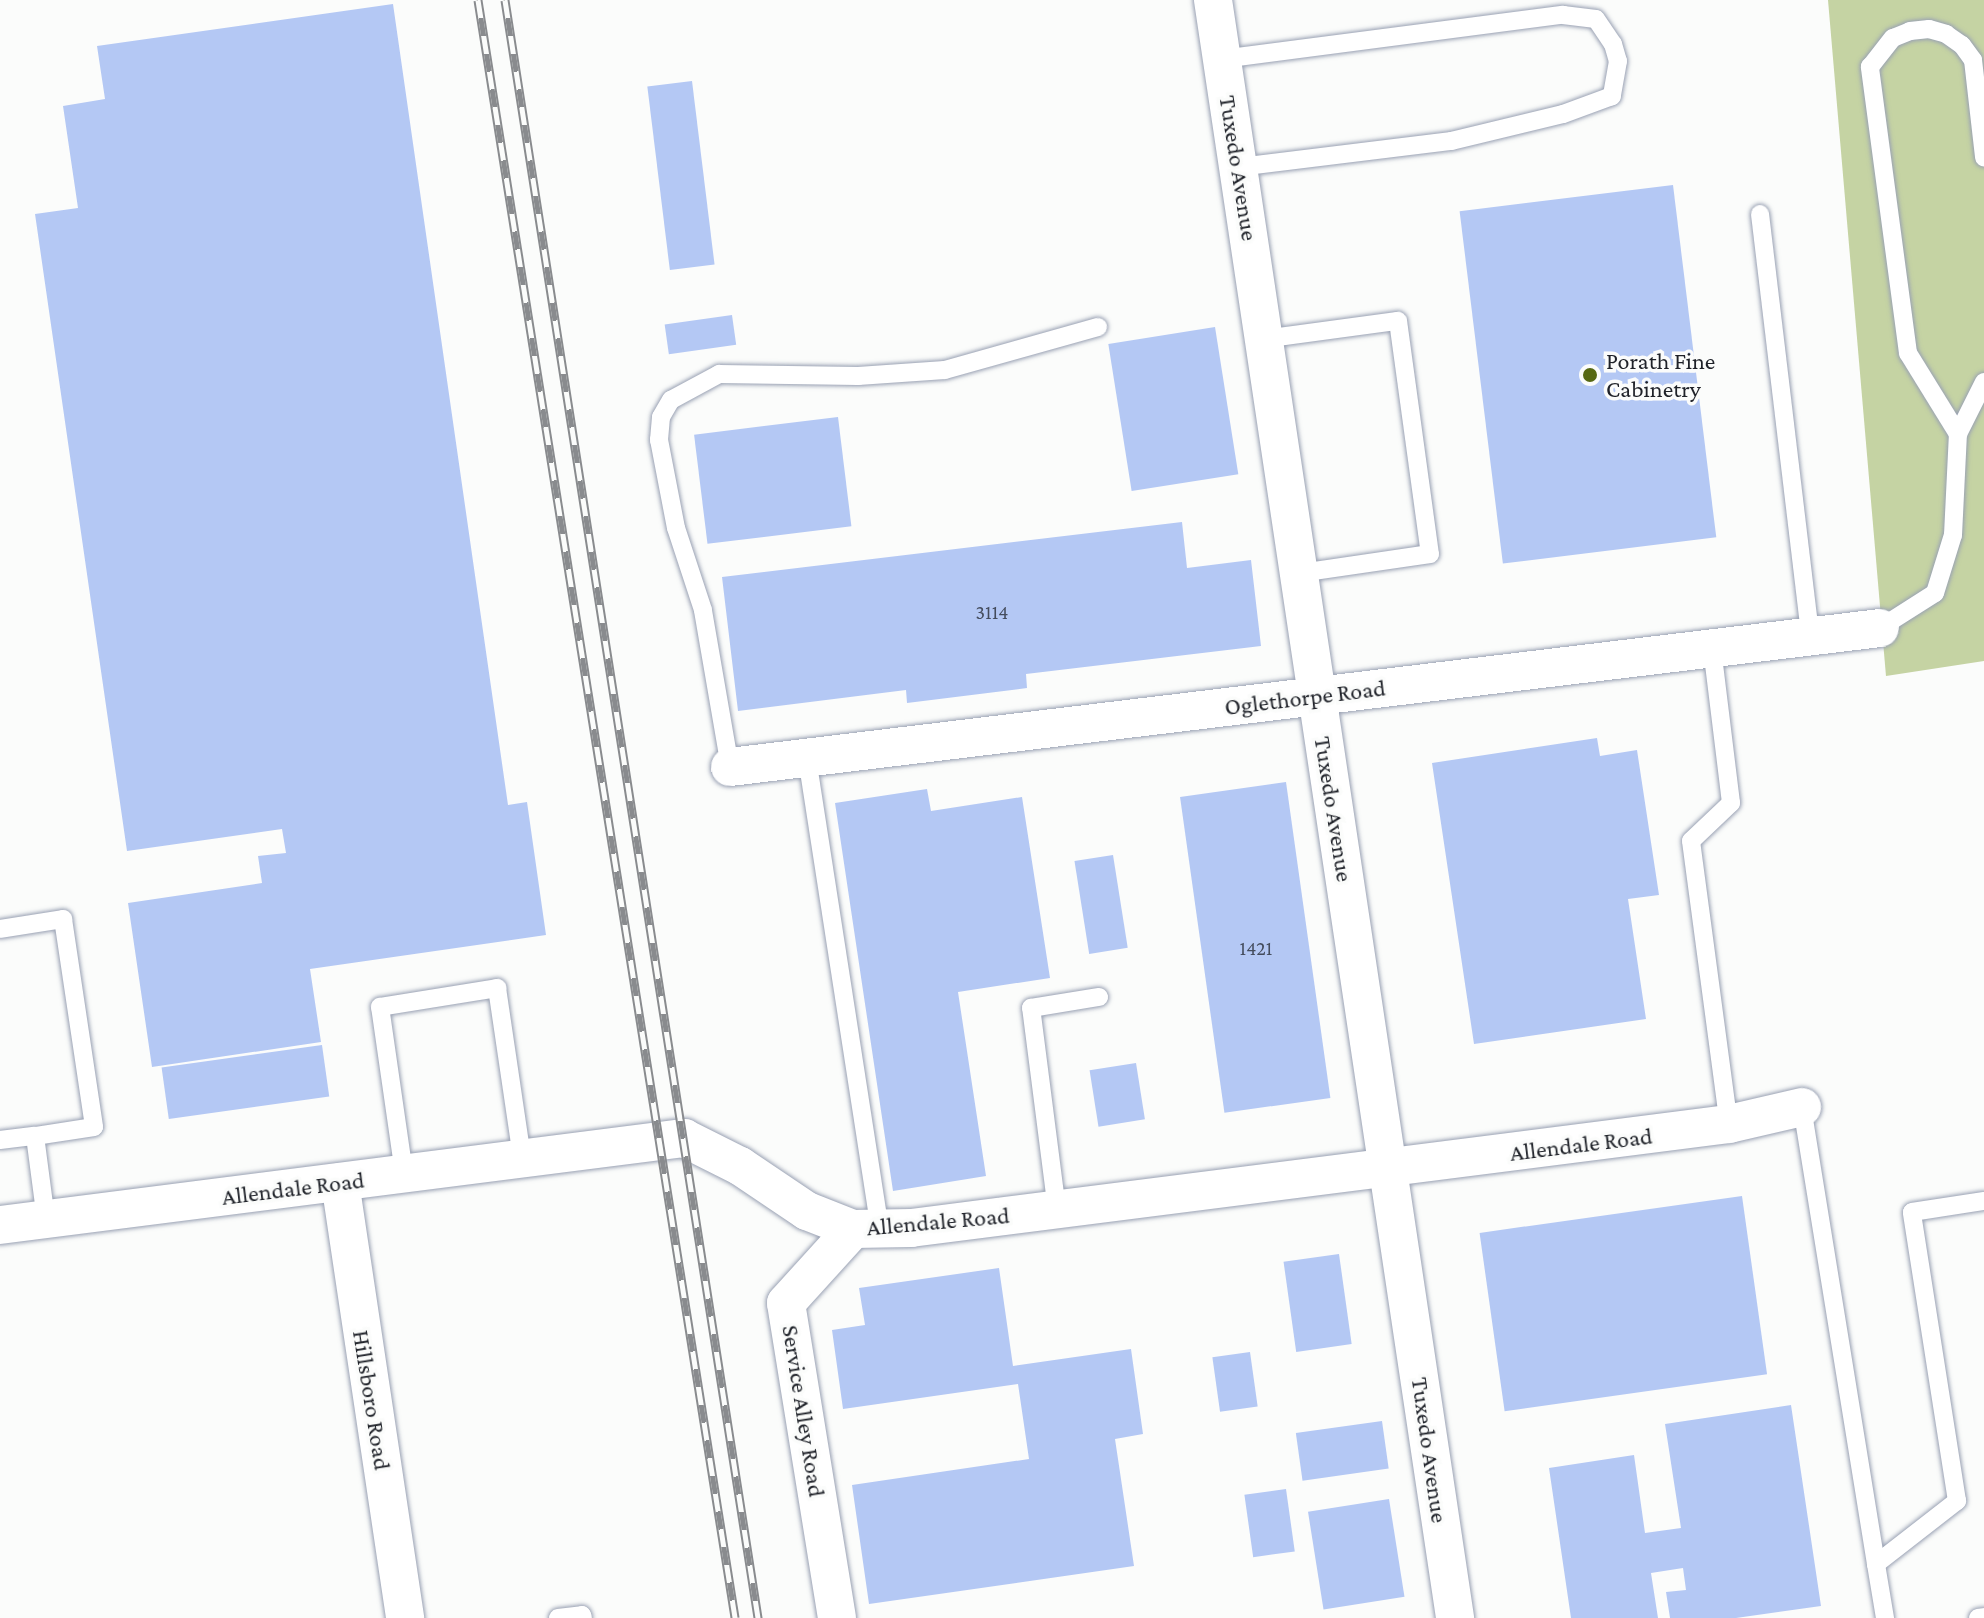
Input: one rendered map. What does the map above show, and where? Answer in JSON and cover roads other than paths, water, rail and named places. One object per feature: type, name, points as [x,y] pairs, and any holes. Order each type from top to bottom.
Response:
[{"type":"street","name":"Tuxedo Avenue","points":[[1213,0],[1455,1618]]},
{"type":"street","name":"Oglethorpe Road","points":[[730,767],[1880,628]]},
{"type":"street","name":"Allendale Road","points":[[0,1225],[684,1138],[740,1166],[807,1211],[867,1229],[1057,1210],[1388,1169],[1729,1124],[1802,1107]]},
{"type":"street","name":"Hillsboro Road","points":[[340,1182],[405,1618]]},
{"type":"street","name":"Service Alley Road","points":[[837,1618],[786,1303],[867,1229]]},
{"type":"lane","points":[[1222,59],[1563,15],[1596,19],[1613,44],[1618,61],[1612,96],[1563,114],[1451,141],[1239,167]]},
{"type":"lane","points":[[1958,434],[1908,353],[1870,67],[1893,38],[1910,31],[1929,29],[1946,34],[1962,45],[1973,60],[1984,157]]},
{"type":"lane","points":[[1760,214],[1810,636]]},
{"type":"lane","points":[[1264,339],[1398,321],[1430,554],[1299,573]]},
{"type":"lane","points":[[730,767],[703,610],[676,528],[659,440],[661,417],[671,400],[719,374],[858,376],[945,370],[1098,327]]},
{"type":"lane","points":[[1880,628],[1935,593],[1953,535],[1958,434],[1984,382]]},
{"type":"lane","points":[[1712,648],[1731,803],[1691,841],[1729,1124]]},
{"type":"lane","points":[[807,758],[867,1229]]},
{"type":"lane","points":[[0,929],[63,919],[94,1127],[0,1140]]},
{"type":"lane","points":[[404,1173],[380,1007],[497,988],[522,1157]]},
{"type":"lane","points":[[1057,1210],[1031,1008],[1099,997]]},
{"type":"lane","points":[[1802,1107],[1885,1618]]},
{"type":"lane","points":[[35,1136],[46,1220]]},
{"type":"lane","points":[[1876,1564],[1957,1501],[1912,1212],[1984,1201]]},
{"type":"lane","points":[[558,1618],[582,1615],[583,1618]]},
{"type":"lane","points":[[1978,1618],[1984,1617]]},
{"type":"railway","points":[[478,0],[735,1618]]},
{"type":"railway","points":[[505,0],[758,1618]]},
{"type":"place","name":"Porath Fine Cabinetry","points":[[1590,375]]}]
